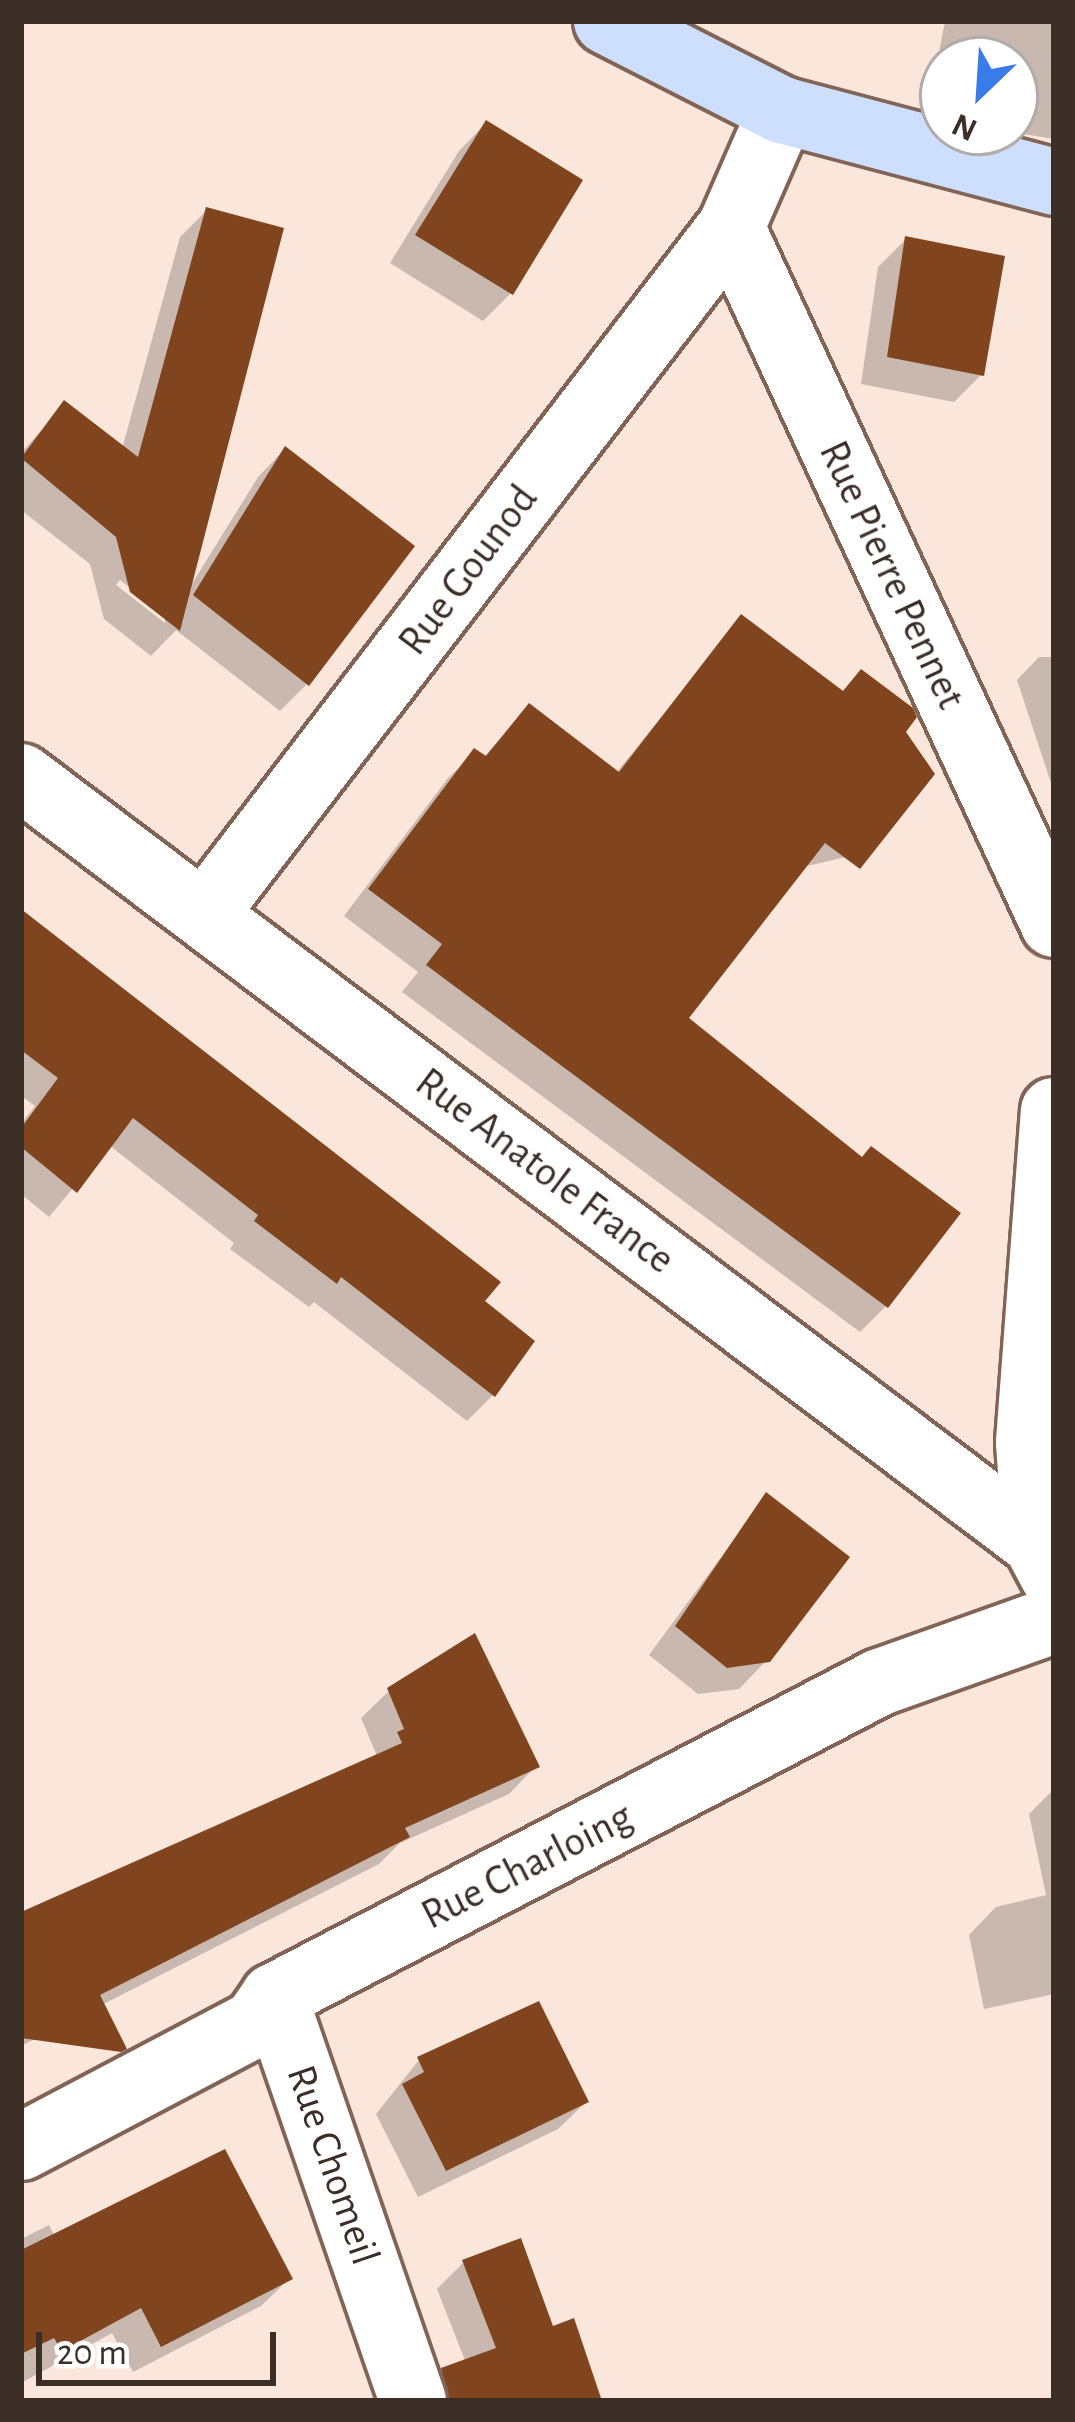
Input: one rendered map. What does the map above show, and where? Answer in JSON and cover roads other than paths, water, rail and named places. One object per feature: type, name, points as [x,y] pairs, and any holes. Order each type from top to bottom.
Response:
[{"type":"main road","points":[[607,21],[782,110],[1054,182]]},
{"type":"street","name":"Rue Gounod","points":[[205,913],[731,226],[782,110]]},
{"type":"street","name":"Rue Pierre Pennet","points":[[731,226],[1054,924]]},
{"type":"street","name":"Rue Anatole France","points":[[21,777],[205,913],[1045,1560]]},
{"type":"street","points":[[1045,1560],[1029,1442],[1054,1111]]},
{"type":"street","name":"Rue Charloing","points":[[21,2147],[256,2023],[274,1997],[880,1682],[1054,1620]]},
{"type":"street","name":"Rue Chomeil","points":[[274,1997],[413,2401]]}]
